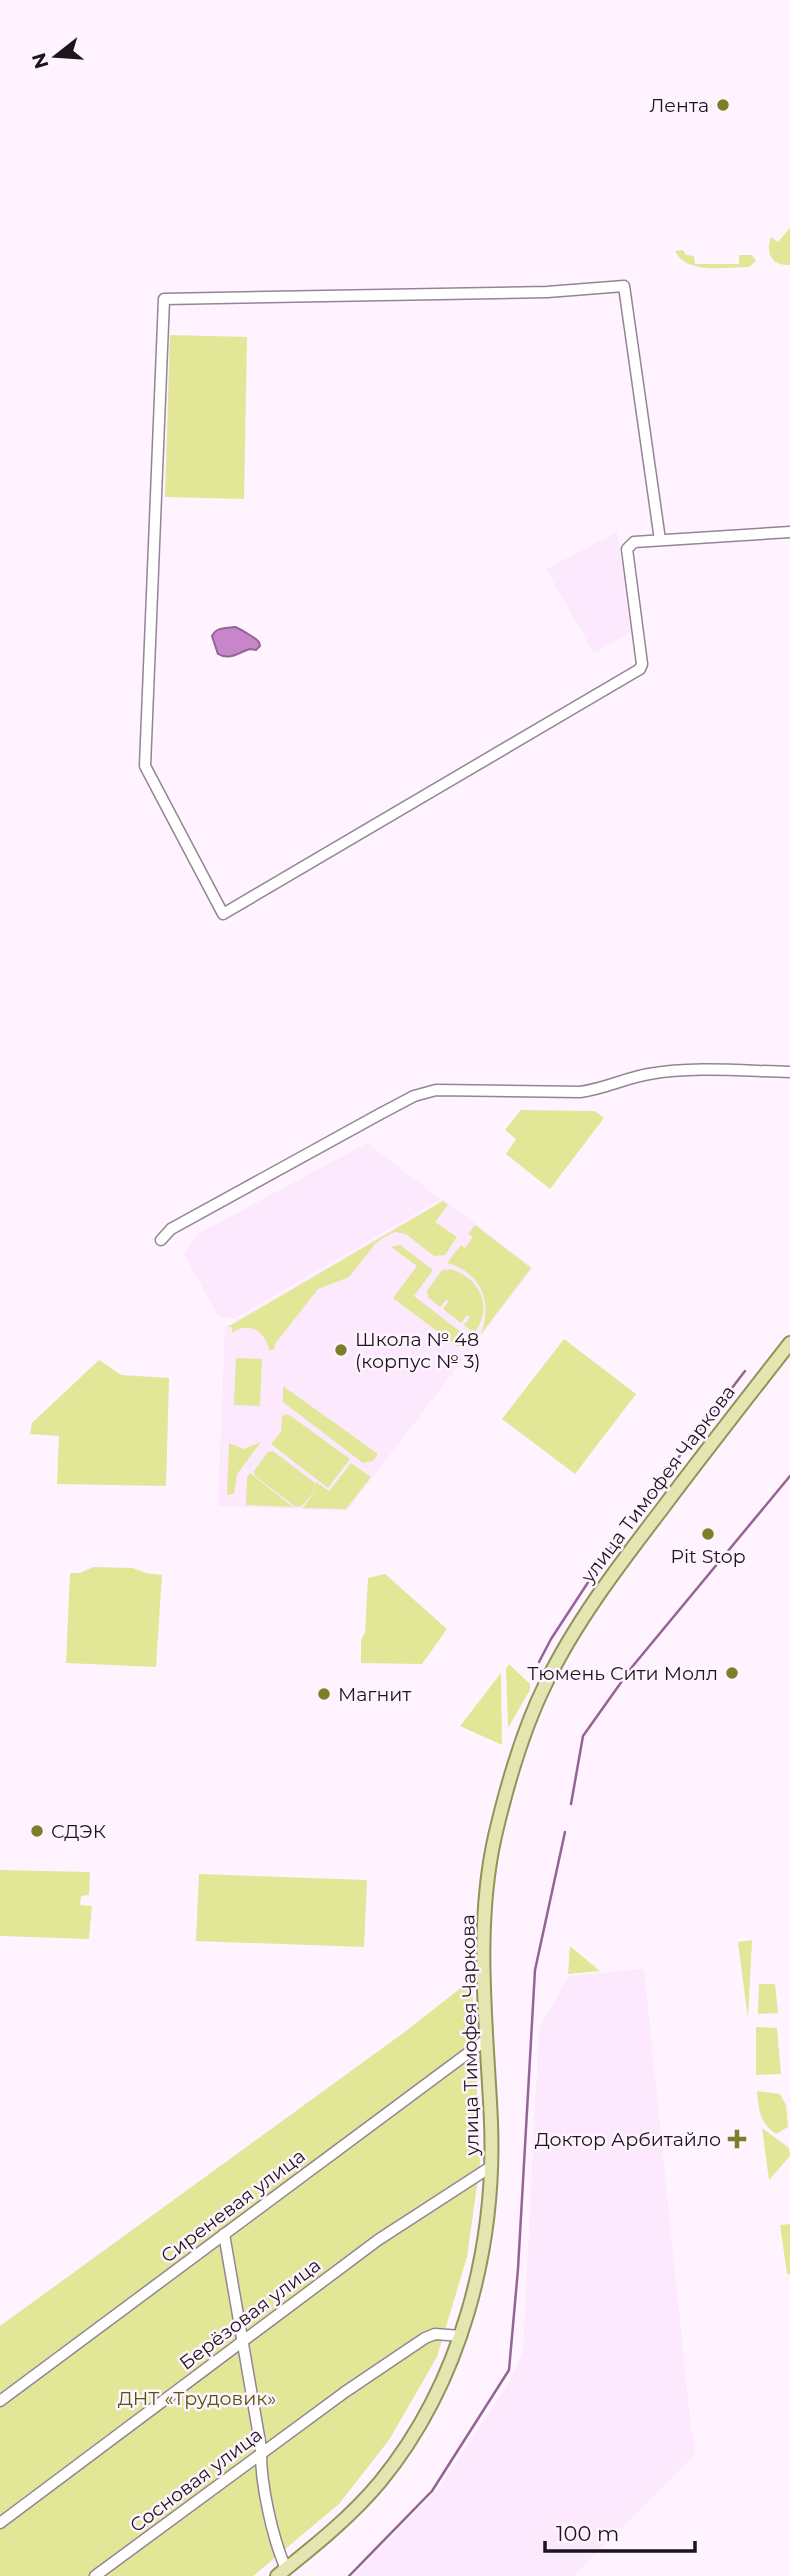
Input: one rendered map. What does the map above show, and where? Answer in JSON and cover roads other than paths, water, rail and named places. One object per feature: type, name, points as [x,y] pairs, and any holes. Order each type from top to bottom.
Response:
[{"type":"main road","name":"улица Тимофея Чаркова","points":[[281,2572],[335,2528],[381,2481],[426,2416],[461,2336],[486,2228],[492,2166],[485,1923],[495,1836],[520,1749],[545,1684],[574,1633],[641,1535],[790,1343]]},
{"type":"street","points":[[660,540],[624,286],[547,292],[164,299],[145,766],[223,914],[640,669],[642,664],[627,549],[634,542],[790,532]]},
{"type":"street","points":[[161,1240],[171,1228],[368,1120],[414,1096],[436,1090],[580,1092],[601,1089],[645,1074],[676,1070],[790,1072]]},
{"type":"street","name":"Сиреневая улица","points":[[0,2401],[487,2039]]},
{"type":"street","name":"Берёзовая улица","points":[[0,2523],[379,2240],[492,2166]]},
{"type":"street","points":[[224,2234],[281,2572]]},
{"type":"street","name":"Сосновая улица","points":[[95,2576],[425,2338],[435,2334],[461,2336]]},
{"type":"waterway","points":[[635,1514],[745,1371]]},
{"type":"waterway","points":[[571,1804],[583,1736],[632,1667],[790,1476]]},
{"type":"waterway","points":[[539,1662],[551,1639],[619,1535]]},
{"type":"waterway","points":[[349,2576],[432,2491],[509,2370],[518,2269],[535,1970],[565,1832]]},
{"type":"place","name":"Лента","points":[[723,105]]},
{"type":"place","name":"Школа № 48 (корпус № 3)","points":[[341,1350]]},
{"type":"place","name":"Pit Stop","points":[[708,1534]]},
{"type":"place","name":"Тюмень Сити Молл","points":[[732,1673]]},
{"type":"place","name":"Магнит","points":[[324,1694]]},
{"type":"place","name":"СДЭК","points":[[37,1831]]},
{"type":"place","name":"Доктор Арбитайло","points":[[737,2139]]},
{"type":"park label","name":"ДНТ «Трудовик»","points":[[197,2398]]}]
